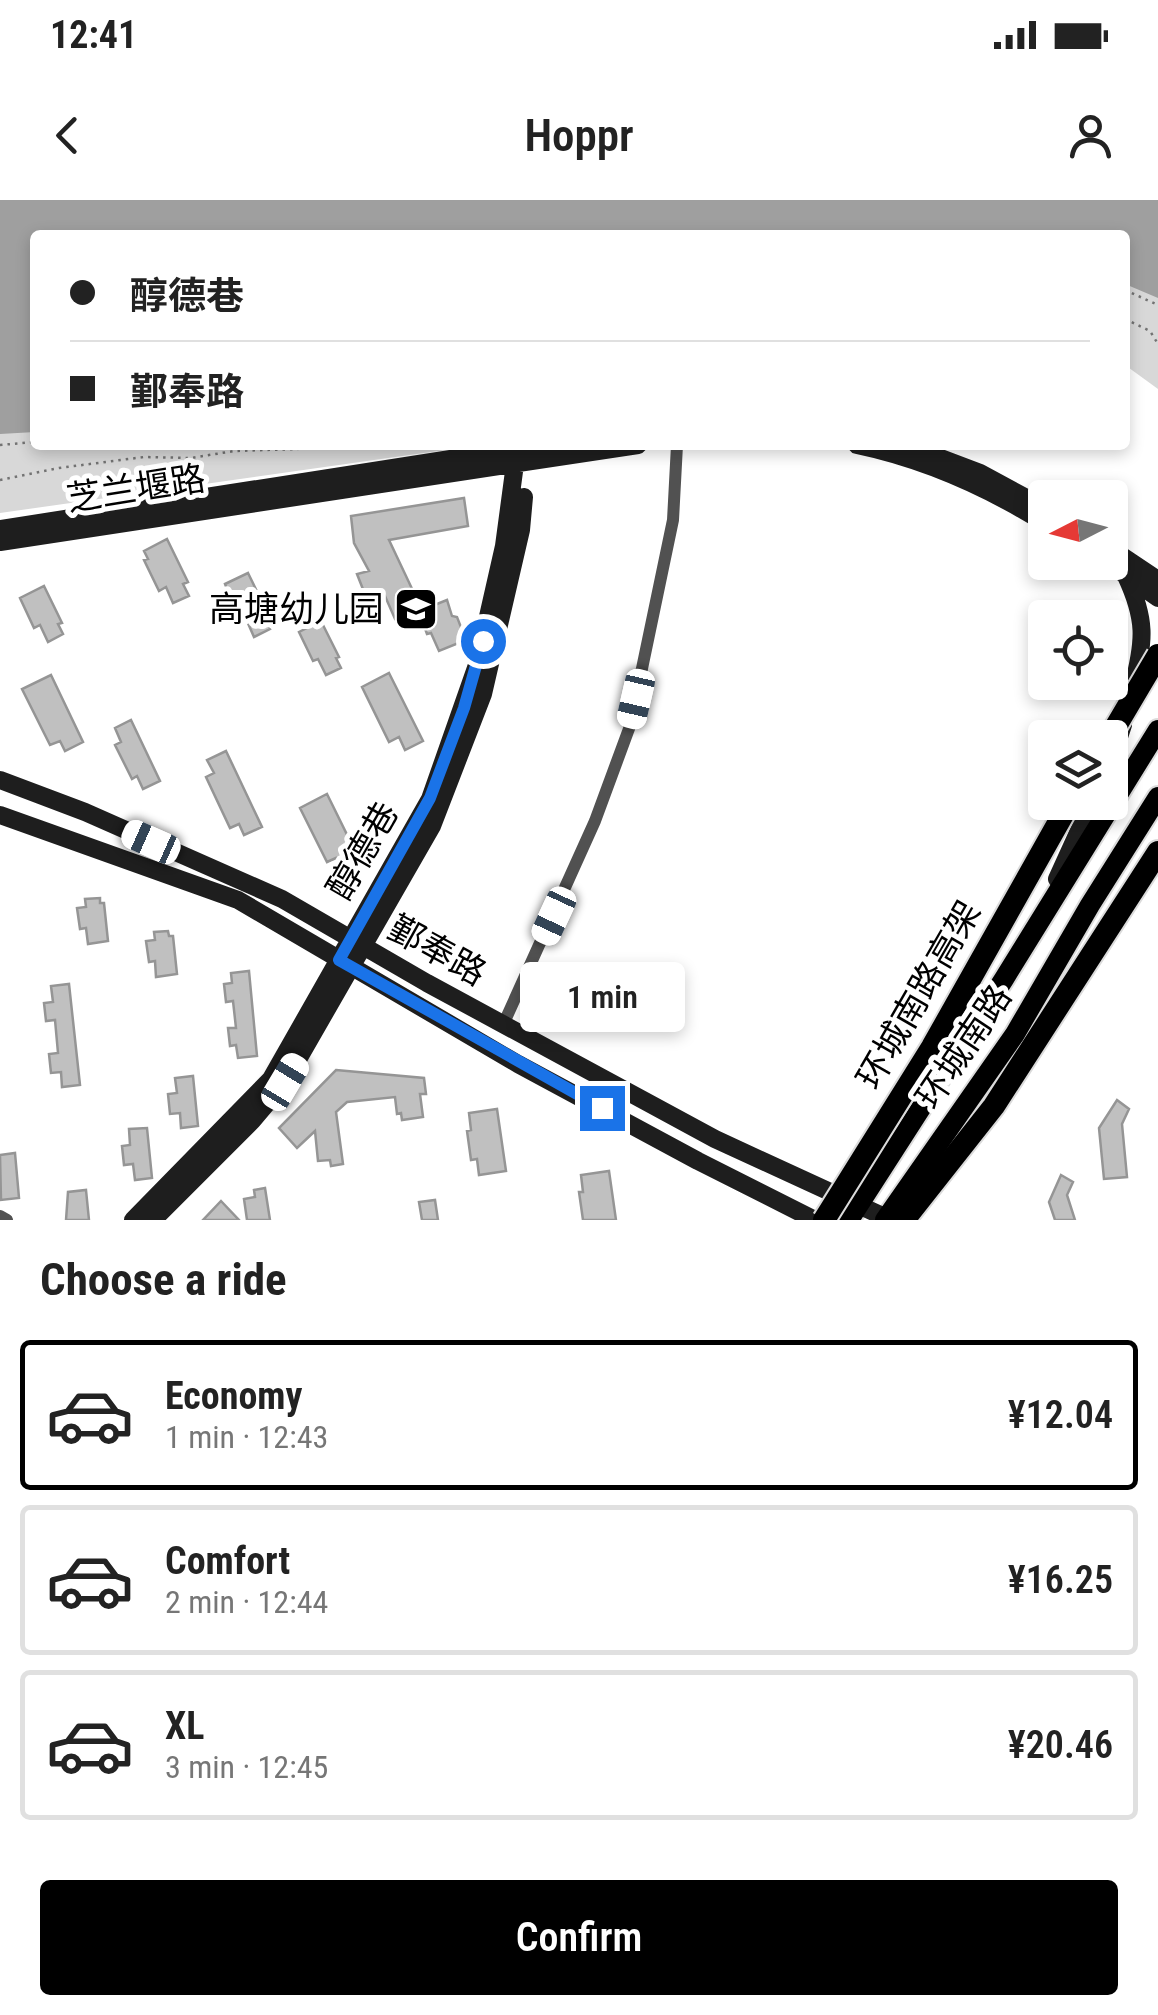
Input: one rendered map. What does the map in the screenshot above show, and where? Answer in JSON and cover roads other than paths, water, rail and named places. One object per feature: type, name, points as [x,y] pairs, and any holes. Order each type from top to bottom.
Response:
[{"type":"highway","points":[[1120,720],[1158,655]]},
{"type":"highway","name":"环城南路高架","points":[[824,1220],[932,1047],[1060,820]]},
{"type":"highway","points":[[892,1220],[994,1106],[1158,852]]},
{"type":"main road","name":"环城南路","points":[[854,1212],[1158,730]]},
{"type":"main road","name":"环城南路","points":[[892,1220],[1015,1034],[1158,796]]},
{"type":"street","name":"芝兰堰路","points":[[0,529],[568,450]]},
{"type":"street","points":[[504,1025],[588,837],[630,726],[673,520],[677,450]]},
{"type":"street","points":[[875,450],[928,465],[1028,514]]},
{"type":"street","points":[[919,450],[980,473],[1028,499]]},
{"type":"street","name":"芝兰堰路","points":[[0,542],[526,453]]},
{"type":"street","name":"醇德巷","points":[[153,1220],[272,1100],[430,798],[464,708],[526,453]]},
{"type":"street","points":[[1128,560],[1158,580]]},
{"type":"street","points":[[1128,577],[1158,598]]},
{"type":"street","points":[[1123,720],[1143,650],[1140,605],[1128,580]]},
{"type":"street","name":"鄞奉路","points":[[0,780],[85,812],[282,900],[714,1140],[854,1212],[892,1220]]},
{"type":"street","points":[[1090,905],[1158,811]]},
{"type":"street","name":"鄞奉路","points":[[0,814],[238,900],[518,1064],[698,1162],[815,1220]]},
{"type":"street","points":[[1030,938],[1084,820]]},
{"type":"street","name":"醇德巷","points":[[133,1220],[260,1094],[345,964]]},
{"type":"place","name":"高塘幼儿园","points":[[416,609]]}]
